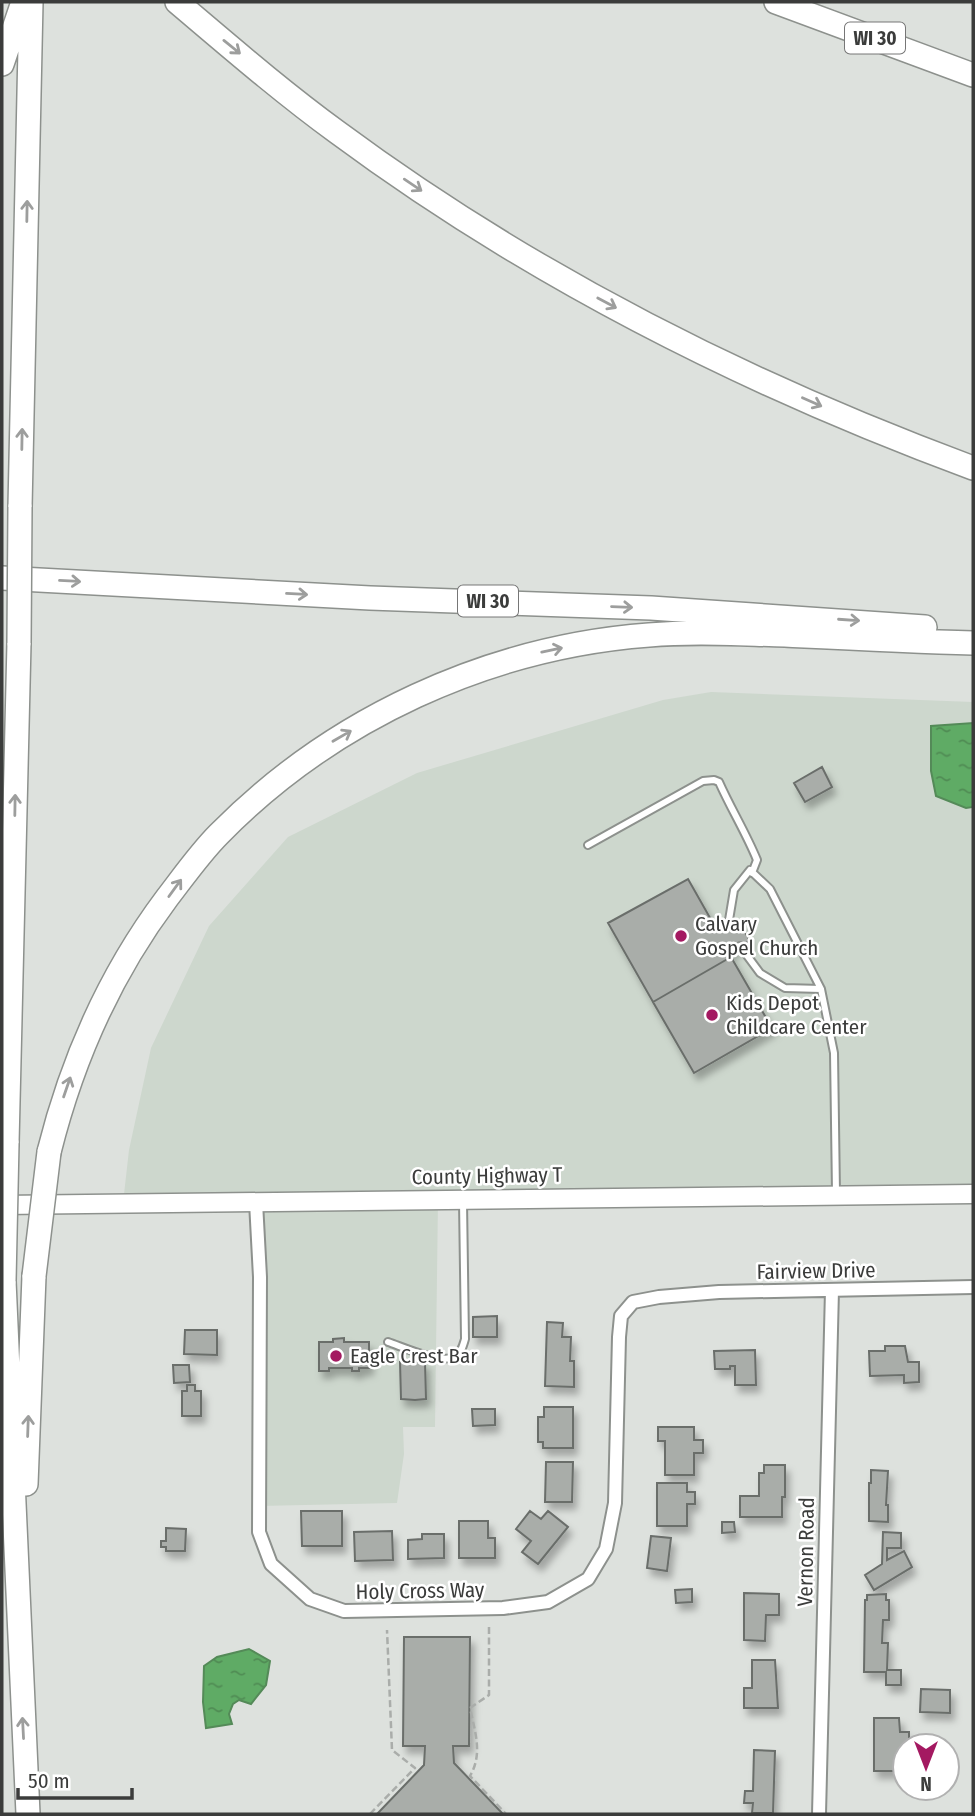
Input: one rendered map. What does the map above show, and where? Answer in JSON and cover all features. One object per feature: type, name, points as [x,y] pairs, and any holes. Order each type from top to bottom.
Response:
[{"type":"highway","points":[[2,64],[23,2]]},
{"type":"highway","points":[[28,1814],[4,1282],[31,2]]},
{"type":"highway","name":"WI 30","points":[[776,2],[973,75]]},
{"type":"highway","points":[[178,3],[335,131],[413,186],[535,263],[603,301],[734,367],[845,417],[973,468]]},
{"type":"highway","name":"WI 30","points":[[2,578],[370,598],[665,609],[973,631]]},
{"type":"highway","points":[[21,1690],[34,1276],[48,1153],[73,1069],[94,1020],[129,955],[179,881],[219,834],[284,776],[329,744],[381,713],[418,694],[502,662],[549,650],[649,635],[723,633],[973,643]]},
{"type":"main road","name":"County Highway T","points":[[2,1205],[973,1194]]},
{"type":"street","name":"Holy Cross Way","points":[[256,1202],[260,1277],[259,1532],[271,1564],[310,1599],[344,1611],[503,1608],[548,1602],[588,1579],[606,1549],[615,1503],[621,1317],[633,1302],[659,1297]]},
{"type":"street","name":"Fairview Drive","points":[[659,1297],[719,1292],[973,1287]]},
{"type":"street","name":"Vernon Road","points":[[819,1814],[832,1290]]},
{"type":"lane","points":[[588,845],[703,781],[714,780],[719,782],[737,823],[747,834],[757,860],[752,873]]},
{"type":"lane","points":[[728,926],[734,890],[750,870],[770,889],[821,989],[834,1053],[836,1195]]},
{"type":"lane","points":[[740,946],[760,973],[785,988],[821,989]]},
{"type":"lane","points":[[388,1342],[441,1359],[452,1359],[461,1352],[466,1339],[463,1199]]},
{"type":"path","points":[[489,1627],[489,1695],[470,1708],[477,1738],[477,1764],[470,1776],[506,1814]]},
{"type":"path","points":[[370,1814],[415,1768],[392,1750],[387,1630]]},
{"type":"shaded area","points":[[711,692],[973,702],[973,1194],[438,1200],[435,1427],[403,1427],[404,1454],[397,1503],[259,1506],[256,1202],[123,1203],[129,1150],[151,1048],[209,926],[288,837],[417,773],[663,700]]},
{"type":"water","points":[[973,723],[973,807],[966,808],[936,796],[931,771],[931,726]]},
{"type":"water","points":[[249,1649],[270,1661],[266,1685],[251,1704],[239,1700],[233,1704],[229,1714],[232,1724],[206,1728],[203,1702],[204,1666],[217,1657]]},
{"type":"building","points":[[822,767],[832,787],[805,802],[794,783]]},
{"type":"building","name":"Calvary Gospel Church","points":[[688,879],[718,932],[739,921],[750,941],[728,952],[731,957],[653,1002],[608,923]]},
{"type":"building","name":"Kids Depot Childcare Center","points":[[731,957],[772,1028],[694,1073],[653,1002]]},
{"type":"building","points":[[497,1316],[497,1337],[473,1337],[473,1317]]},
{"type":"building","points":[[547,1322],[563,1323],[562,1337],[571,1337],[570,1361],[574,1361],[574,1387],[545,1386]]},
{"type":"building","points":[[185,1330],[217,1330],[217,1355],[184,1354]]},
{"type":"building","points":[[344,1338],[344,1342],[369,1342],[369,1368],[352,1371],[352,1368],[329,1368],[329,1371],[319,1371],[319,1342],[333,1342],[333,1339]]},
{"type":"building","points":[[885,1346],[905,1346],[908,1362],[919,1362],[919,1382],[904,1383],[904,1375],[870,1376],[869,1351],[885,1351]]},
{"type":"building","points":[[755,1350],[756,1385],[735,1385],[735,1366],[730,1366],[730,1369],[715,1369],[714,1351]]},
{"type":"building","points":[[400,1362],[425,1362],[426,1399],[401,1399]]},
{"type":"building","points":[[173,1365],[189,1365],[190,1382],[174,1383]]},
{"type":"building","points":[[187,1385],[195,1385],[195,1391],[201,1391],[201,1416],[182,1416],[182,1391],[187,1391]]},
{"type":"building","points":[[544,1407],[573,1407],[573,1448],[543,1448],[543,1442],[538,1442],[538,1417],[544,1417]]},
{"type":"building","points":[[472,1409],[495,1409],[495,1425],[473,1426]]},
{"type":"building","points":[[658,1427],[694,1427],[694,1440],[703,1440],[703,1453],[694,1453],[694,1475],[665,1475],[665,1441],[658,1441]]},
{"type":"building","points":[[546,1462],[573,1462],[572,1502],[545,1502]]},
{"type":"building","points":[[764,1465],[785,1465],[782,1517],[740,1517],[740,1496],[759,1496],[759,1473],[764,1473]]},
{"type":"building","points":[[871,1470],[888,1471],[888,1522],[869,1521]]},
{"type":"building","points":[[657,1483],[687,1483],[687,1492],[695,1492],[695,1504],[687,1504],[687,1526],[657,1526]]},
{"type":"building","points":[[301,1511],[342,1511],[342,1546],[302,1546]]},
{"type":"building","points":[[530,1511],[541,1519],[548,1511],[568,1527],[538,1564],[522,1552],[531,1541],[516,1529]]},
{"type":"building","points":[[459,1521],[488,1521],[488,1538],[495,1538],[495,1558],[459,1558]]},
{"type":"building","points":[[722,1522],[734,1522],[735,1532],[722,1533]]},
{"type":"building","points":[[166,1528],[186,1529],[185,1551],[166,1551],[166,1547],[161,1547],[161,1541],[166,1541]]},
{"type":"building","points":[[392,1531],[393,1560],[355,1561],[354,1532]]},
{"type":"building","points":[[883,1532],[901,1533],[901,1548],[887,1548],[887,1560],[904,1551],[912,1567],[874,1590],[865,1575],[882,1564]]},
{"type":"building","points":[[422,1534],[444,1534],[444,1558],[408,1559],[408,1540],[422,1539]]},
{"type":"building","points":[[651,1536],[671,1538],[667,1571],[647,1568]]},
{"type":"building","points":[[692,1589],[692,1602],[676,1603],[675,1590]]},
{"type":"building","points":[[744,1593],[779,1594],[779,1615],[766,1615],[765,1641],[744,1640]]},
{"type":"building","points":[[886,1594],[886,1600],[889,1600],[889,1620],[883,1620],[882,1643],[888,1643],[887,1670],[901,1670],[901,1685],[886,1685],[886,1672],[864,1672],[865,1600],[867,1595]]},
{"type":"building","points":[[404,1637],[470,1637],[469,1746],[453,1746],[454,1763],[503,1814],[377,1814],[424,1765],[425,1746],[403,1746]]},
{"type":"building","points":[[752,1660],[775,1660],[778,1708],[744,1708],[744,1688],[752,1688]]},
{"type":"building","points":[[921,1689],[950,1690],[950,1713],[920,1712]]},
{"type":"building","points":[[874,1718],[899,1718],[900,1732],[891,1732],[891,1771],[874,1771]]},
{"type":"building","points":[[754,1750],[775,1751],[773,1813],[752,1813],[753,1803],[744,1803],[745,1791],[753,1791]]},
{"type":"place","name":"Calvary Gospel Church","points":[[681,936]]},
{"type":"place","name":"Kids Depot Childcare Center","points":[[712,1015]]},
{"type":"place","name":"Eagle Crest Bar","points":[[336,1356]]}]
